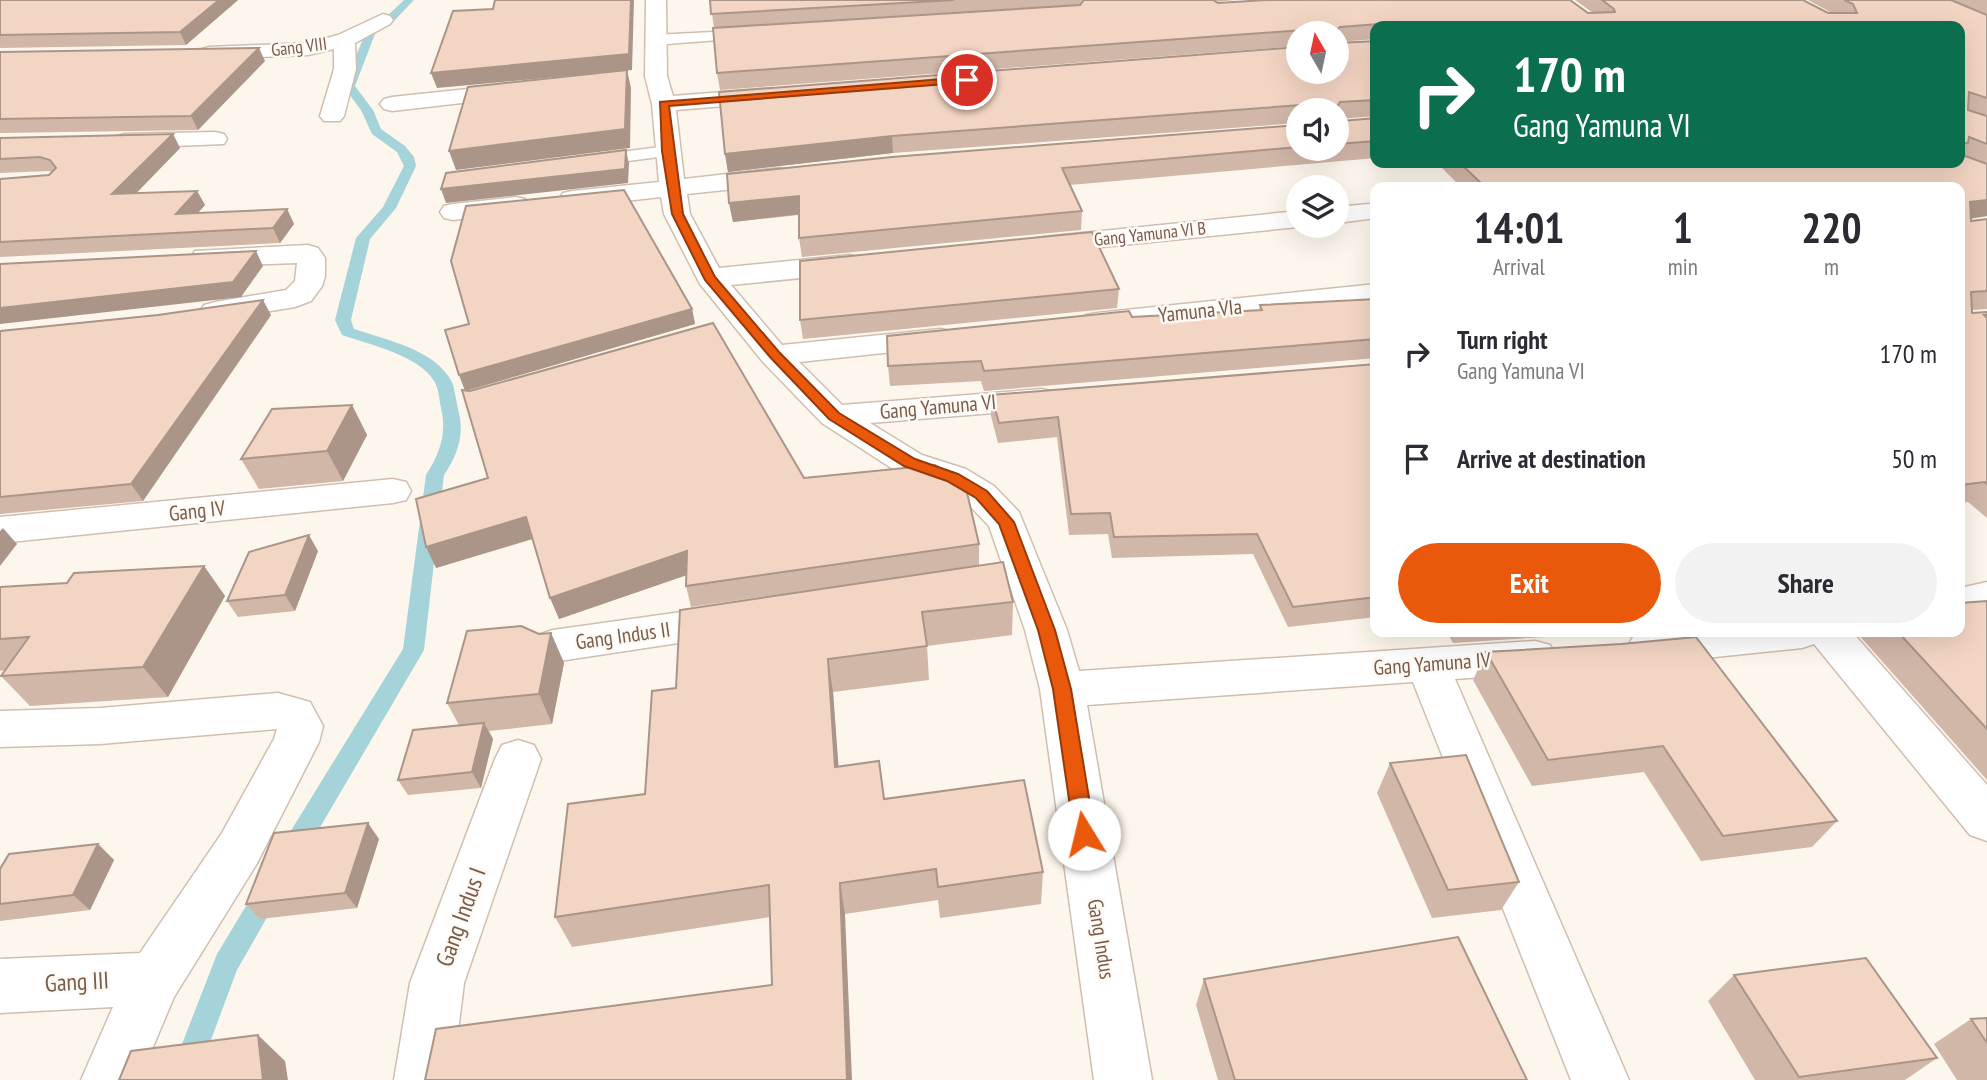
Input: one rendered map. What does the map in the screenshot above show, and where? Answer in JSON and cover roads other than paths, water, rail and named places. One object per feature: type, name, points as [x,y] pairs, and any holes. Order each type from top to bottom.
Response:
[{"type":"street","name":"Gang Indus","points":[[656,0],[651,75],[671,169],[677,214],[710,278],[775,355],[834,416],[909,463],[953,477],[981,495],[1006,522],[1046,630],[1062,689],[1123,1080]]},
{"type":"street","name":"Gang VIII","points":[[192,53],[289,52],[345,40],[383,20]]},
{"type":"street","points":[[332,116],[345,69],[345,40]]},
{"type":"street","points":[[651,75],[788,94]]},
{"type":"street","points":[[392,104],[531,89]]},
{"type":"street","points":[[108,141],[215,139]]},
{"type":"street","points":[[453,212],[543,202],[671,169],[797,174]]},
{"type":"street","points":[[1349,214],[1369,212]]},
{"type":"street","name":"Gang Yamuna VI B","points":[[1011,248],[1286,220]]},
{"type":"street","points":[[180,258],[299,254],[308,254],[311,258],[310,285],[306,292],[295,298],[249,307],[180,315]]},
{"type":"street","points":[[710,278],[874,261]]},
{"type":"street","name":"Yamuna VIa","points":[[1075,324],[1370,294]]},
{"type":"street","points":[[710,333],[748,322]]},
{"type":"street","points":[[775,355],[966,335]]},
{"type":"street","name":"Gang Yamuna VI","points":[[834,416],[1070,396]]},
{"type":"street","name":"Gang IV","points":[[0,530],[393,491]]},
{"type":"street","points":[[985,582],[1026,576]]},
{"type":"street","points":[[1965,602],[1987,597]]},
{"type":"street","name":"Gang Indus II","points":[[553,646],[769,614]]},
{"type":"street","name":"Gang Yamuna IV","points":[[1062,689],[1592,654],[1754,637]]},
{"type":"street","points":[[1832,637],[1987,820]]},
{"type":"street","points":[[1427,663],[1601,1080]]},
{"type":"street","points":[[0,729],[100,726],[278,711],[294,715],[300,726],[296,742],[239,849],[154,979],[110,1080]]},
{"type":"street","name":"Gang Indus I","points":[[423,1080],[437,983],[518,760]]},
{"type":"street","name":"Gang III","points":[[0,986],[154,979]]},
{"type":"lane","points":[[651,75],[762,34]]},
{"type":"lane","points":[[573,163],[671,169]]},
{"type":"waterway","points":[[293,850],[413,650],[435,475],[451,442],[451,415],[442,380],[435,371],[413,356],[347,332],[343,320],[363,238],[389,208],[410,166],[408,157],[401,149],[376,131],[367,110],[349,86],[371,32],[388,21],[409,0]]},
{"type":"waterway","points":[[182,1080],[226,963],[269,891]]}]
